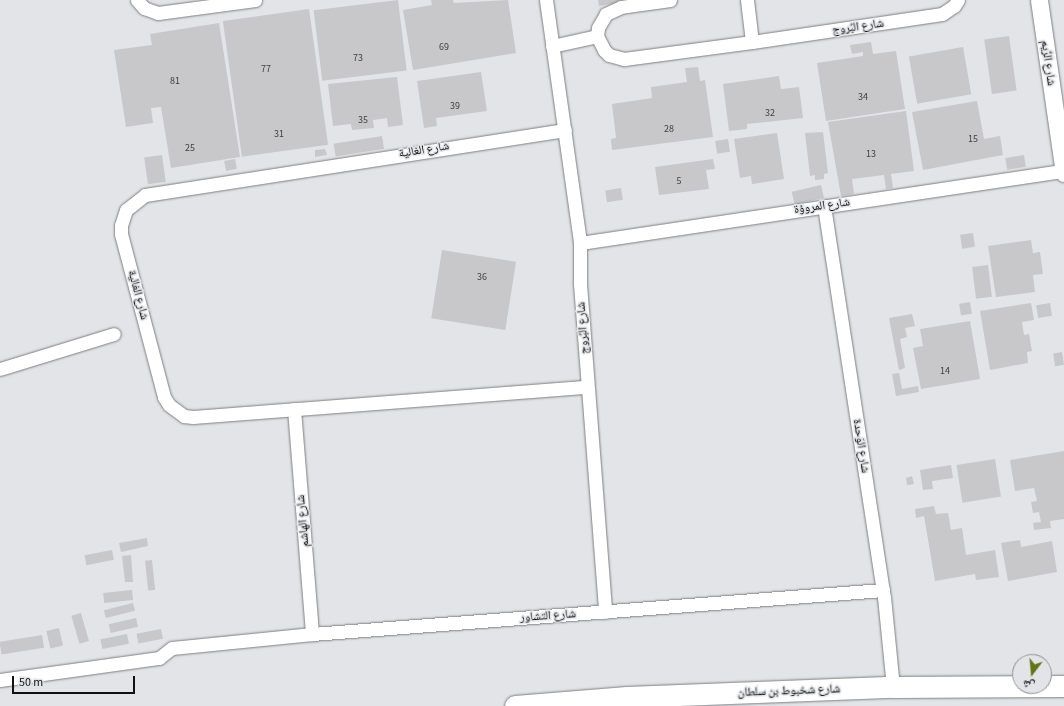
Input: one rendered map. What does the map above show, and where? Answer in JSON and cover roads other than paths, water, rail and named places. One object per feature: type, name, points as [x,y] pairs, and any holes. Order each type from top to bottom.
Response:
[{"type":"main road","name":"شارع شخبوط بن سلطان","points":[[514,706],[627,697],[894,687],[1064,686]]},
{"type":"street","points":[[137,0],[144,8],[158,14],[255,0]]},
{"type":"street","name":"شارع البُروج","points":[[546,0],[580,243],[580,284],[587,387],[606,612]]},
{"type":"street","points":[[552,46],[597,36],[600,20],[613,9],[670,0]]},
{"type":"street","points":[[747,0],[752,42]]},
{"type":"street","name":"شارع البُروج","points":[[597,36],[599,44],[609,55],[624,59],[942,14],[954,6],[958,0]]},
{"type":"street","name":"شارع الرِّيم","points":[[1039,0],[1064,172]]},
{"type":"street","name":"شارع الغالية","points":[[565,130],[145,195],[131,204],[122,217],[121,234],[169,405],[175,412],[193,417],[587,387]]},
{"type":"street","name":"شارع المروؤة","points":[[580,243],[1064,172]]},
{"type":"street","name":"شارع الوَحدة","points":[[824,206],[883,590],[894,687]]},
{"type":"street","points":[[0,369],[114,334]]},
{"type":"street","name":"شارع الهاشم","points":[[294,409],[312,634]]},
{"type":"street","name":"شارع التشاور","points":[[0,680],[159,658],[172,648],[312,634],[883,590]]}]
